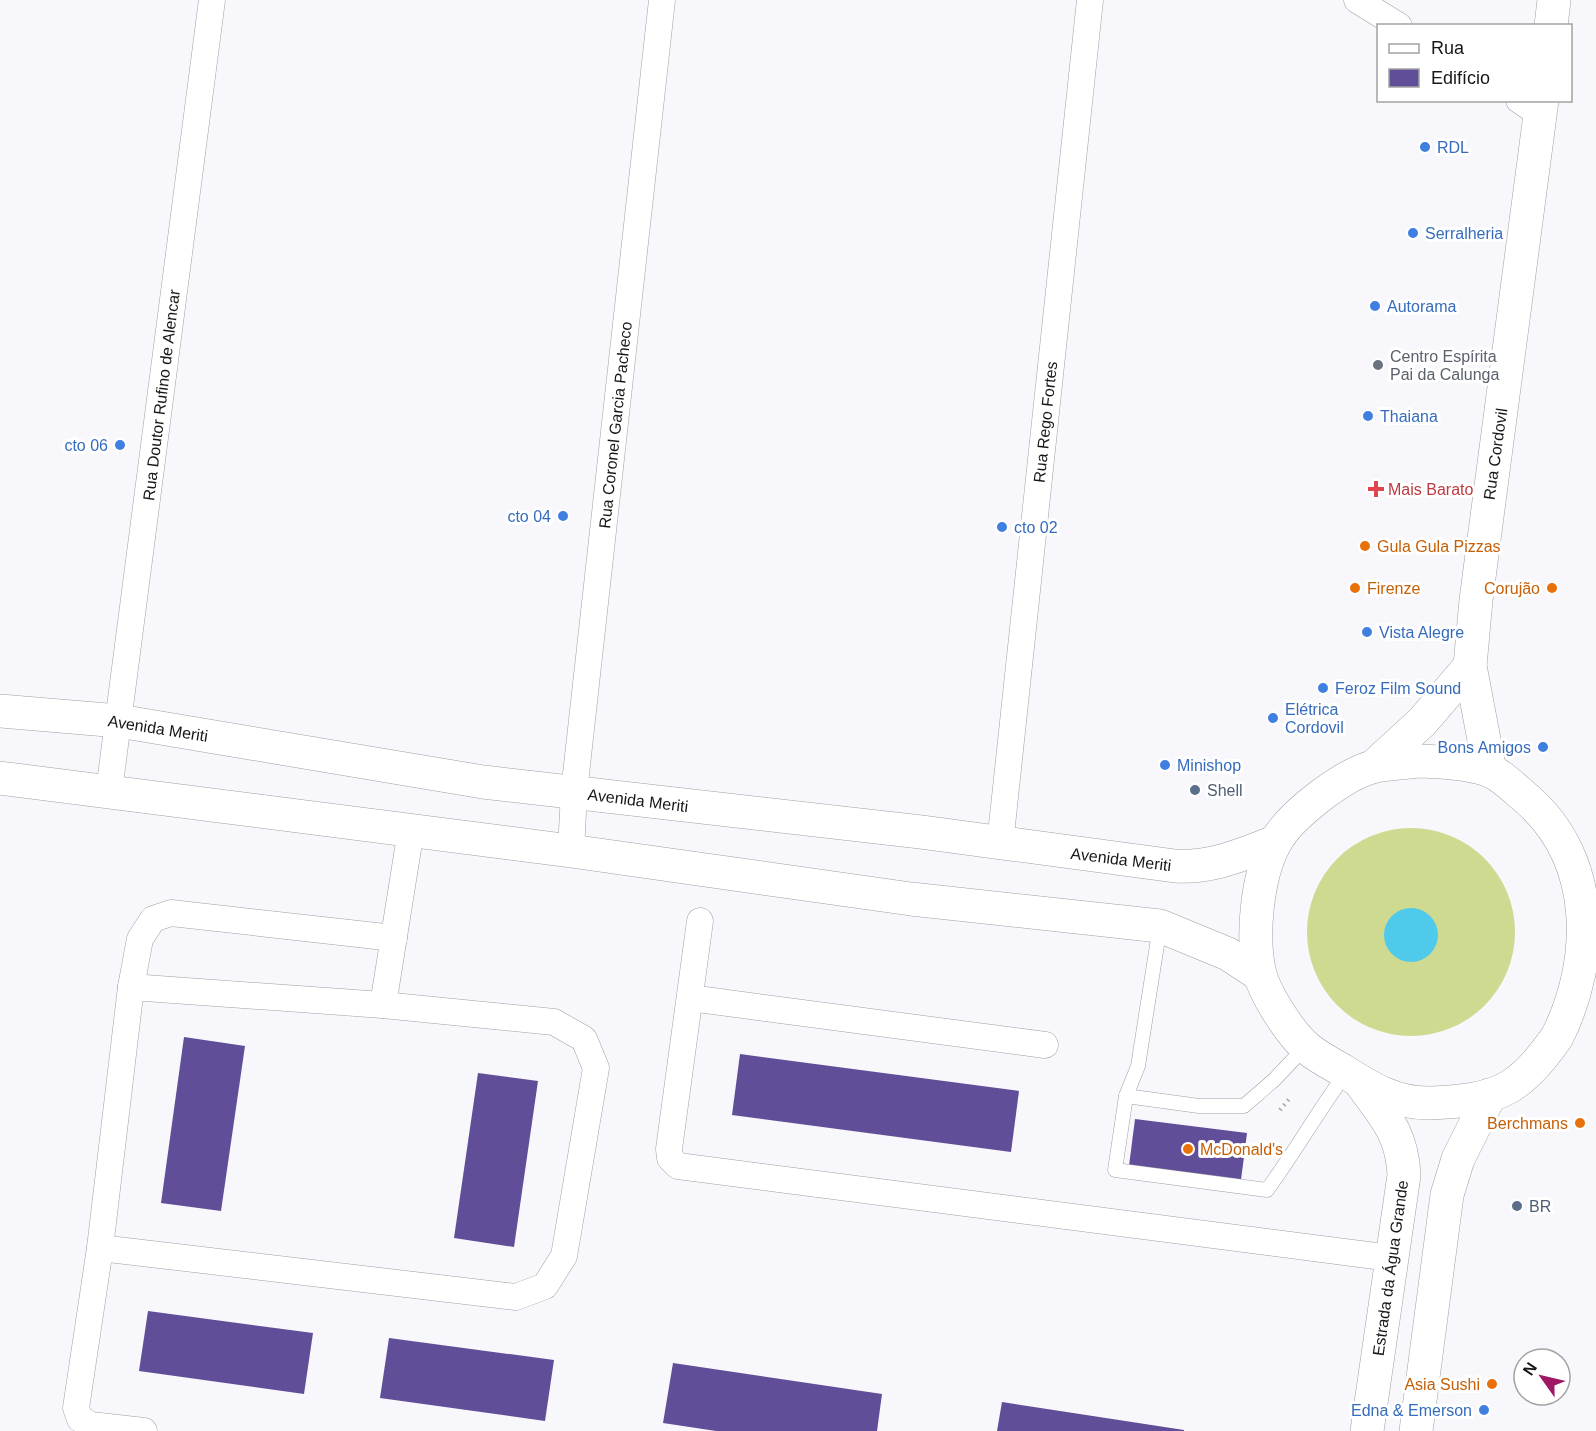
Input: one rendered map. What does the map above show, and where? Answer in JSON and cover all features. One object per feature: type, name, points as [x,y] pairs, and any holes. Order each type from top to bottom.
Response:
[{"type":"main road","points":[[1551,24],[1554,0]]},
{"type":"main road","name":"Rua Cordovil","points":[[1490,771],[1470,666],[1534,105]]},
{"type":"main road","points":[[1374,766],[1419,761],[1450,763],[1490,771],[1534,804],[1554,824],[1588,872],[1596,934],[1582,1016],[1526,1074],[1509,1087],[1490,1095],[1429,1103],[1402,1101],[1386,1096],[1353,1078],[1306,1046],[1270,996],[1260,975],[1255,928],[1262,881],[1275,842],[1295,817],[1314,800],[1374,766],[1422,722],[1470,666]]},
{"type":"main road","name":"Avenida Meriti","points":[[0,711],[119,721],[483,782],[921,832],[1000,844],[1201,867],[1275,842]]},
{"type":"main road","points":[[0,778],[571,851],[911,898],[1160,926],[1228,954],[1260,975]]},
{"type":"main road","name":"Estrada da Água Grande","points":[[1353,1078],[1394,1129],[1403,1149],[1404,1175],[1367,1431]]},
{"type":"main road","points":[[1416,1431],[1447,1195],[1458,1159],[1490,1095]]},
{"type":"street","name":"Rua Doutor Rufino de Alencar","points":[[109,791],[212,0]]},
{"type":"street","name":"Rua Coronel Garcia Pacheco","points":[[571,851],[574,792],[662,0]]},
{"type":"street","name":"Rua Rego Fortes","points":[[1000,844],[1090,0]]},
{"type":"street","points":[[1357,0],[1396,24]]},
{"type":"street","points":[[383,1005],[411,830]]},
{"type":"street","points":[[144,1431],[91,1425],[80,1419],[76,1408],[99,1248],[131,987],[140,939],[153,919],[171,913],[394,938]]},
{"type":"street","points":[[700,921],[669,1149],[670,1158],[678,1166],[1391,1258]]},
{"type":"street","points":[[99,1248],[516,1297],[545,1286],[564,1256],[596,1068],[584,1040],[554,1022],[383,1005],[131,987]]},
{"type":"street","points":[[690,998],[1045,1045]]},
{"type":"lane","points":[[1160,926],[1138,1066],[1126,1096],[1115,1170],[1267,1190],[1293,1154],[1317,1112],[1353,1078]]},
{"type":"lane","points":[[1126,1096],[1199,1106],[1244,1106],[1275,1079],[1306,1046]]},
{"type":"path","points":[[1280,1110],[1293,1096]]},
{"type":"green space","points":[[1401,828],[1421,828],[1441,832],[1460,840],[1485,858],[1498,874],[1507,892],[1515,922],[1511,962],[1507,972],[1498,990],[1485,1006],[1469,1019],[1441,1032],[1421,1036],[1401,1036],[1381,1032],[1362,1024],[1337,1006],[1324,990],[1311,962],[1307,942],[1307,922],[1311,902],[1319,883],[1337,858],[1353,845],[1381,832]]},
{"type":"water","points":[[1411,908],[1430,916],[1438,935],[1430,954],[1411,962],[1392,954],[1384,935],[1392,916]]},
{"type":"building","points":[[184,1037],[245,1046],[221,1211],[161,1203]]},
{"type":"building","points":[[740,1054],[1019,1091],[1011,1152],[732,1115]]},
{"type":"building","points":[[478,1073],[538,1081],[514,1247],[454,1238]]},
{"type":"building","name":"McDonald's","points":[[1135,1119],[1247,1133],[1241,1180],[1129,1166]]},
{"type":"building","points":[[148,1311],[313,1333],[304,1394],[139,1371]]},
{"type":"building","points":[[389,1338],[554,1360],[545,1421],[380,1398]]},
{"type":"building","points":[[673,1363],[882,1394],[877,1431],[716,1431],[663,1423]]},
{"type":"building","points":[[1002,1402],[1184,1430],[1184,1431],[997,1431]]},
{"type":"place","name":"RDL","points":[[1425,147]]},
{"type":"place","name":"Serralheria","points":[[1413,233]]},
{"type":"place","name":"Autorama","points":[[1375,306]]},
{"type":"place","name":"Centro Espírita Pai da Calunga","points":[[1378,365]]},
{"type":"place","name":"Thaiana","points":[[1368,416]]},
{"type":"place","name":"cto 06","points":[[120,445]]},
{"type":"place","name":"Mais Barato","points":[[1376,489]]},
{"type":"place","name":"cto 04","points":[[563,516]]},
{"type":"place","name":"cto 02","points":[[1002,527]]},
{"type":"place","name":"Gula Gula Pizzas","points":[[1365,546]]},
{"type":"place","name":"Firenze","points":[[1355,588]]},
{"type":"place","name":"Corujão","points":[[1552,588]]},
{"type":"place","name":"Vista Alegre","points":[[1367,632]]},
{"type":"place","name":"Feroz Film Sound","points":[[1323,688]]},
{"type":"place","name":"Elétrica Cordovil","points":[[1273,718]]},
{"type":"place","name":"Bons Amigos","points":[[1543,747]]},
{"type":"place","name":"Minishop","points":[[1165,765]]},
{"type":"place","name":"Shell","points":[[1195,790]]},
{"type":"place","name":"Berchmans","points":[[1580,1123]]},
{"type":"place","name":"McDonald's","points":[[1188,1149]]},
{"type":"place","name":"BR","points":[[1517,1206]]},
{"type":"place","name":"Asia Sushi","points":[[1492,1384]]},
{"type":"place","name":"Edna & Emerson","points":[[1484,1410]]}]
